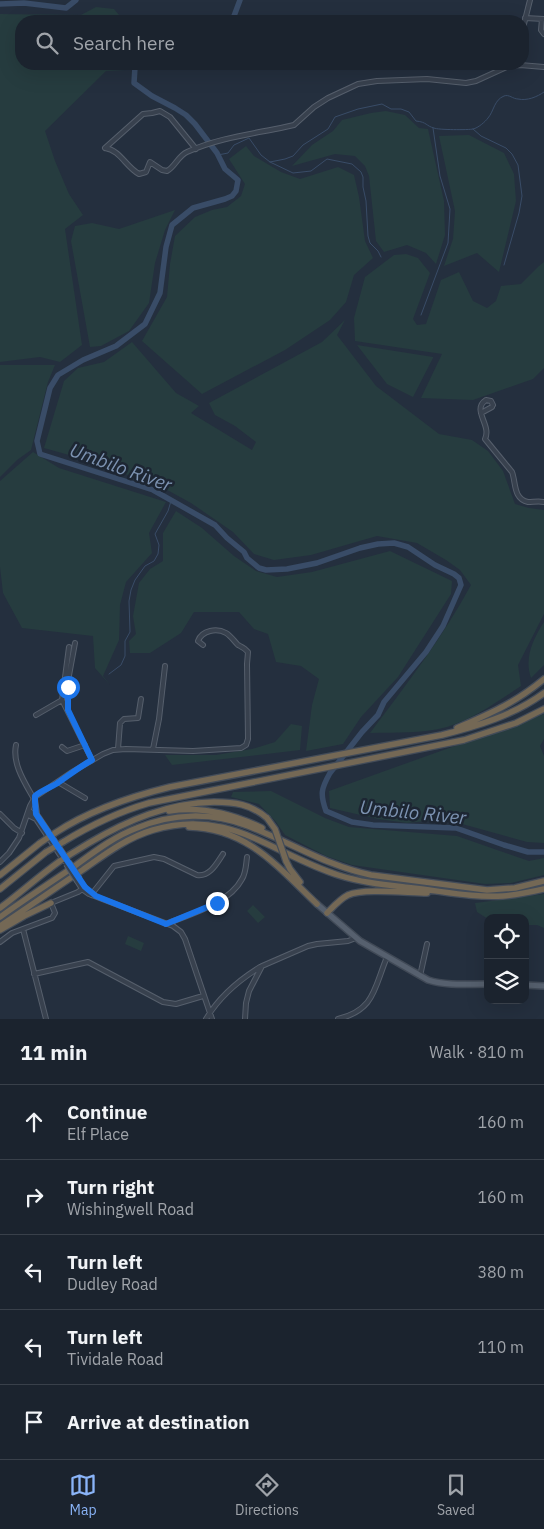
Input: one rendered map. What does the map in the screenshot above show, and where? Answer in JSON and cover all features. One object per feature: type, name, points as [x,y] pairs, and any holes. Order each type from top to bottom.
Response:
[{"type":"highway","points":[[442,735],[495,712],[523,696],[544,679]]},
{"type":"highway","points":[[0,875],[55,833],[99,809],[133,797],[185,784],[471,728],[496,719],[544,693]]},
{"type":"highway","points":[[500,728],[544,704]]},
{"type":"highway","points":[[0,889],[46,852],[100,820],[143,805],[464,740],[527,718],[544,709]]},
{"type":"highway","points":[[0,908],[109,832],[148,814],[172,807],[206,802],[247,805],[267,818],[274,829],[286,861],[294,875],[318,902]]},
{"type":"highway","points":[[138,818],[180,810],[217,812],[255,825],[318,859]]},
{"type":"highway","points":[[0,917],[118,837],[136,828],[169,818],[204,816],[229,820],[253,828],[318,859],[342,868],[371,875],[487,890],[507,889],[544,881]]},
{"type":"highway","points":[[0,926],[128,840],[154,829],[175,825],[202,824],[220,826],[255,837],[318,868],[347,878],[375,884],[494,896],[520,894],[544,889]]},
{"type":"highway","points":[[128,840],[180,827],[203,828],[222,832],[245,841],[268,857],[318,902]]},
{"type":"highway","points":[[328,912],[348,895],[362,891],[447,892]]},
{"type":"highway","points":[[0,930],[51,903]]},
{"type":"main road","points":[[318,902],[343,923],[356,938],[420,976],[438,983],[484,984]]},
{"type":"main road","points":[[529,985],[544,986]]},
{"type":"street","points":[[526,15],[530,0]]},
{"type":"street","points":[[529,18],[543,19],[541,30],[544,34]]},
{"type":"street","points":[[529,66],[544,67]]},
{"type":"street","points":[[196,149],[170,117],[160,111],[143,114],[105,148],[109,148],[117,153],[139,174],[146,172],[150,163],[167,171],[184,154],[201,147],[290,126],[298,122],[320,103],[358,84],[377,81],[427,79],[466,83],[476,81],[500,70]]},
{"type":"street","points":[[481,413],[493,406],[489,401],[484,402],[480,407],[481,413],[488,431],[485,439],[512,472],[518,496],[524,501],[544,502]]},
{"type":"street","points":[[0,862],[22,833],[34,798],[68,774],[108,752],[118,749],[196,751],[241,748],[246,745],[248,739],[248,652],[228,634],[219,631],[209,631],[202,635],[198,641],[203,645]]},
{"type":"street","points":[[68,710],[68,681],[75,643]]},
{"type":"street","points":[[69,647],[62,700],[92,760]]},
{"type":"street","points":[[153,749],[159,719],[165,666]]},
{"type":"street","points":[[118,749],[120,723],[124,719],[138,718],[141,699]]},
{"type":"street","points":[[36,715],[62,700]]},
{"type":"street","points":[[62,747],[67,751],[85,744]]},
{"type":"street","points":[[16,745],[16,761],[34,798],[36,814],[78,880],[93,895],[176,928],[183,935],[212,1019]]},
{"type":"street","points":[[58,782],[85,798]]},
{"type":"street","points":[[28,813],[36,814]]},
{"type":"street","points":[[28,813],[36,819],[66,861]]},
{"type":"street","points":[[0,814],[22,833]]},
{"type":"street","points":[[93,895],[112,868],[122,864],[161,857],[202,876],[212,870],[224,854]]},
{"type":"street","points":[[166,924],[217,903],[228,895],[243,878],[247,857]]},
{"type":"street","points":[[0,942],[23,929],[53,918],[55,912],[51,903],[84,888]]},
{"type":"street","points":[[23,929],[46,1019]]},
{"type":"street","points":[[206,1019],[210,1012],[239,982],[262,966],[308,946],[348,942],[356,938]]},
{"type":"street","points":[[420,976],[427,944]]},
{"type":"street","points":[[338,1019],[354,1014],[366,1005],[373,994],[387,957]]},
{"type":"street","points":[[34,974],[88,962],[163,1002],[176,1004],[203,996]]},
{"type":"street","points":[[245,1019],[249,991],[262,966]]},
{"type":"green space","points":[[96,7],[114,9],[119,15],[81,15]]},
{"type":"green space","points":[[0,14],[81,15],[15,15],[15,70],[126,70],[106,71],[45,131],[69,194],[83,215],[65,229],[82,345],[60,362],[40,357],[0,362]]},
{"type":"green space","points":[[386,111],[405,115],[419,128],[428,129],[444,201],[445,235],[436,264],[426,253],[407,245],[384,252],[376,241],[369,176],[365,166],[355,156],[335,154],[292,166],[312,145],[333,131],[342,120]]},
{"type":"green space","points":[[469,135],[504,153],[514,174],[516,201],[499,272],[477,253],[444,266],[453,239],[455,211],[439,136]]},
{"type":"green space","points":[[246,146],[254,156],[281,172],[300,179],[338,167],[354,175],[365,241],[373,258],[354,275],[346,302],[330,320],[285,350],[202,394],[142,341],[167,297],[175,236],[195,217],[212,210],[227,207],[241,196],[245,184],[229,159]]},
{"type":"green space","points":[[175,210],[165,230],[155,263],[149,303],[129,331],[101,346],[90,347],[71,241],[75,226],[92,223],[119,229]]},
{"type":"green space","points":[[406,254],[418,258],[430,273],[413,319],[417,325],[426,324],[441,280],[459,272],[473,301],[487,308],[496,301],[501,286],[521,284],[544,262],[544,368],[533,379],[473,400],[421,398],[442,354],[355,341],[354,318],[365,277],[394,255]]},
{"type":"green space","points":[[345,320],[337,335],[376,386],[439,434],[472,440],[488,451],[503,471],[515,504],[544,510],[544,614],[518,665],[521,686],[476,714],[447,727],[418,732],[370,733],[436,642],[471,585],[460,570],[446,560],[417,543],[377,536],[311,555],[274,560],[254,554],[233,532],[191,503],[158,485],[44,448],[64,381],[78,368],[104,362],[132,342],[176,393],[199,406],[191,413],[252,450],[256,442],[235,426],[215,415],[209,403],[322,342]]},
{"type":"green space","points":[[357,345],[433,358],[413,397],[387,384]]},
{"type":"green space","points":[[0,365],[55,365],[48,382],[31,450],[17,460],[0,477]]},
{"type":"green space","points":[[33,452],[59,468],[166,502],[149,533],[152,553],[126,582],[120,605],[119,640],[103,676],[110,685],[95,668],[93,636],[22,628],[3,593],[0,567],[0,481]]},
{"type":"green space","points":[[176,511],[202,528],[234,556],[256,571],[277,577],[312,572],[390,551],[452,581],[451,594],[398,677],[361,717],[343,744],[306,751],[312,705],[319,679],[301,666],[276,662],[268,634],[254,629],[239,612],[194,612],[181,633],[150,653],[130,653],[129,641],[136,634],[133,616],[139,583],[150,569],[163,561],[163,533]]},
{"type":"green space","points":[[544,622],[544,665],[531,678],[529,656],[536,635]]},
{"type":"green space","points":[[544,714],[544,739],[540,746],[544,756],[544,843],[527,842],[444,819],[407,823],[378,819],[330,808],[329,791]]},
{"type":"green space","points":[[291,724],[302,726],[300,750],[172,765],[165,755],[216,755],[252,749],[275,742]]},
{"type":"green space","points":[[271,791],[325,818],[349,827],[457,836],[529,861],[544,858],[544,875],[511,883],[485,884],[352,865],[326,856],[285,835],[259,804],[231,797],[233,792]]},
{"type":"green space","points":[[544,894],[544,928],[537,925],[529,925],[529,914],[484,914],[484,916],[477,912],[475,903]]},
{"type":"green space","points":[[253,905],[265,917],[258,923],[247,911]]},
{"type":"green space","points":[[128,936],[144,943],[141,951],[125,944]]},
{"type":"waterway","name":"Umbilo River","points":[[0,4],[24,3],[66,8],[76,0]]},
{"type":"waterway","name":"Umbilo River","points":[[234,15],[240,0]]},
{"type":"waterway","name":"Umbilo River","points":[[135,70],[134,83],[152,96],[186,115],[195,124],[217,153],[225,169],[238,180],[236,191],[232,196],[225,199],[193,208],[172,225],[166,247],[160,293],[145,324],[116,346],[83,360],[58,375],[50,388],[37,441],[40,454],[153,490],[215,525],[259,568],[266,570],[287,569],[317,563],[360,548],[394,543],[408,547],[435,565],[454,574],[459,578],[461,585],[443,626],[426,652],[384,702],[378,715],[330,773],[322,792],[324,805],[326,811],[352,822],[373,825],[456,828],[528,852],[544,852]]},
{"type":"waterway","points":[[270,162],[293,156],[303,145],[328,129],[335,117],[358,109],[382,104],[391,109],[401,109],[409,112],[416,121],[434,128],[473,129],[485,121],[498,100],[504,96],[525,99],[535,97],[544,92]]},
{"type":"waterway","points":[[421,315],[448,243],[450,209],[440,176],[433,128]]},
{"type":"waterway","points":[[473,129],[481,136],[506,148],[518,165],[522,196],[504,265]]},
{"type":"waterway","points":[[218,155],[228,153],[234,145],[249,138],[261,155],[270,162],[293,173],[311,171],[327,159],[352,164],[361,172],[363,177],[368,236],[370,243],[381,257]]},
{"type":"waterway","points":[[109,674],[121,665],[125,656],[125,641],[130,632],[129,601],[131,590],[135,580],[145,566],[154,561],[158,554],[159,545],[155,534],[168,511],[171,501]]},
{"type":"route","points":[[68,687],[68,710],[92,760],[35,796],[35,806],[36,814],[85,887],[96,896],[166,924],[217,903]]}]
